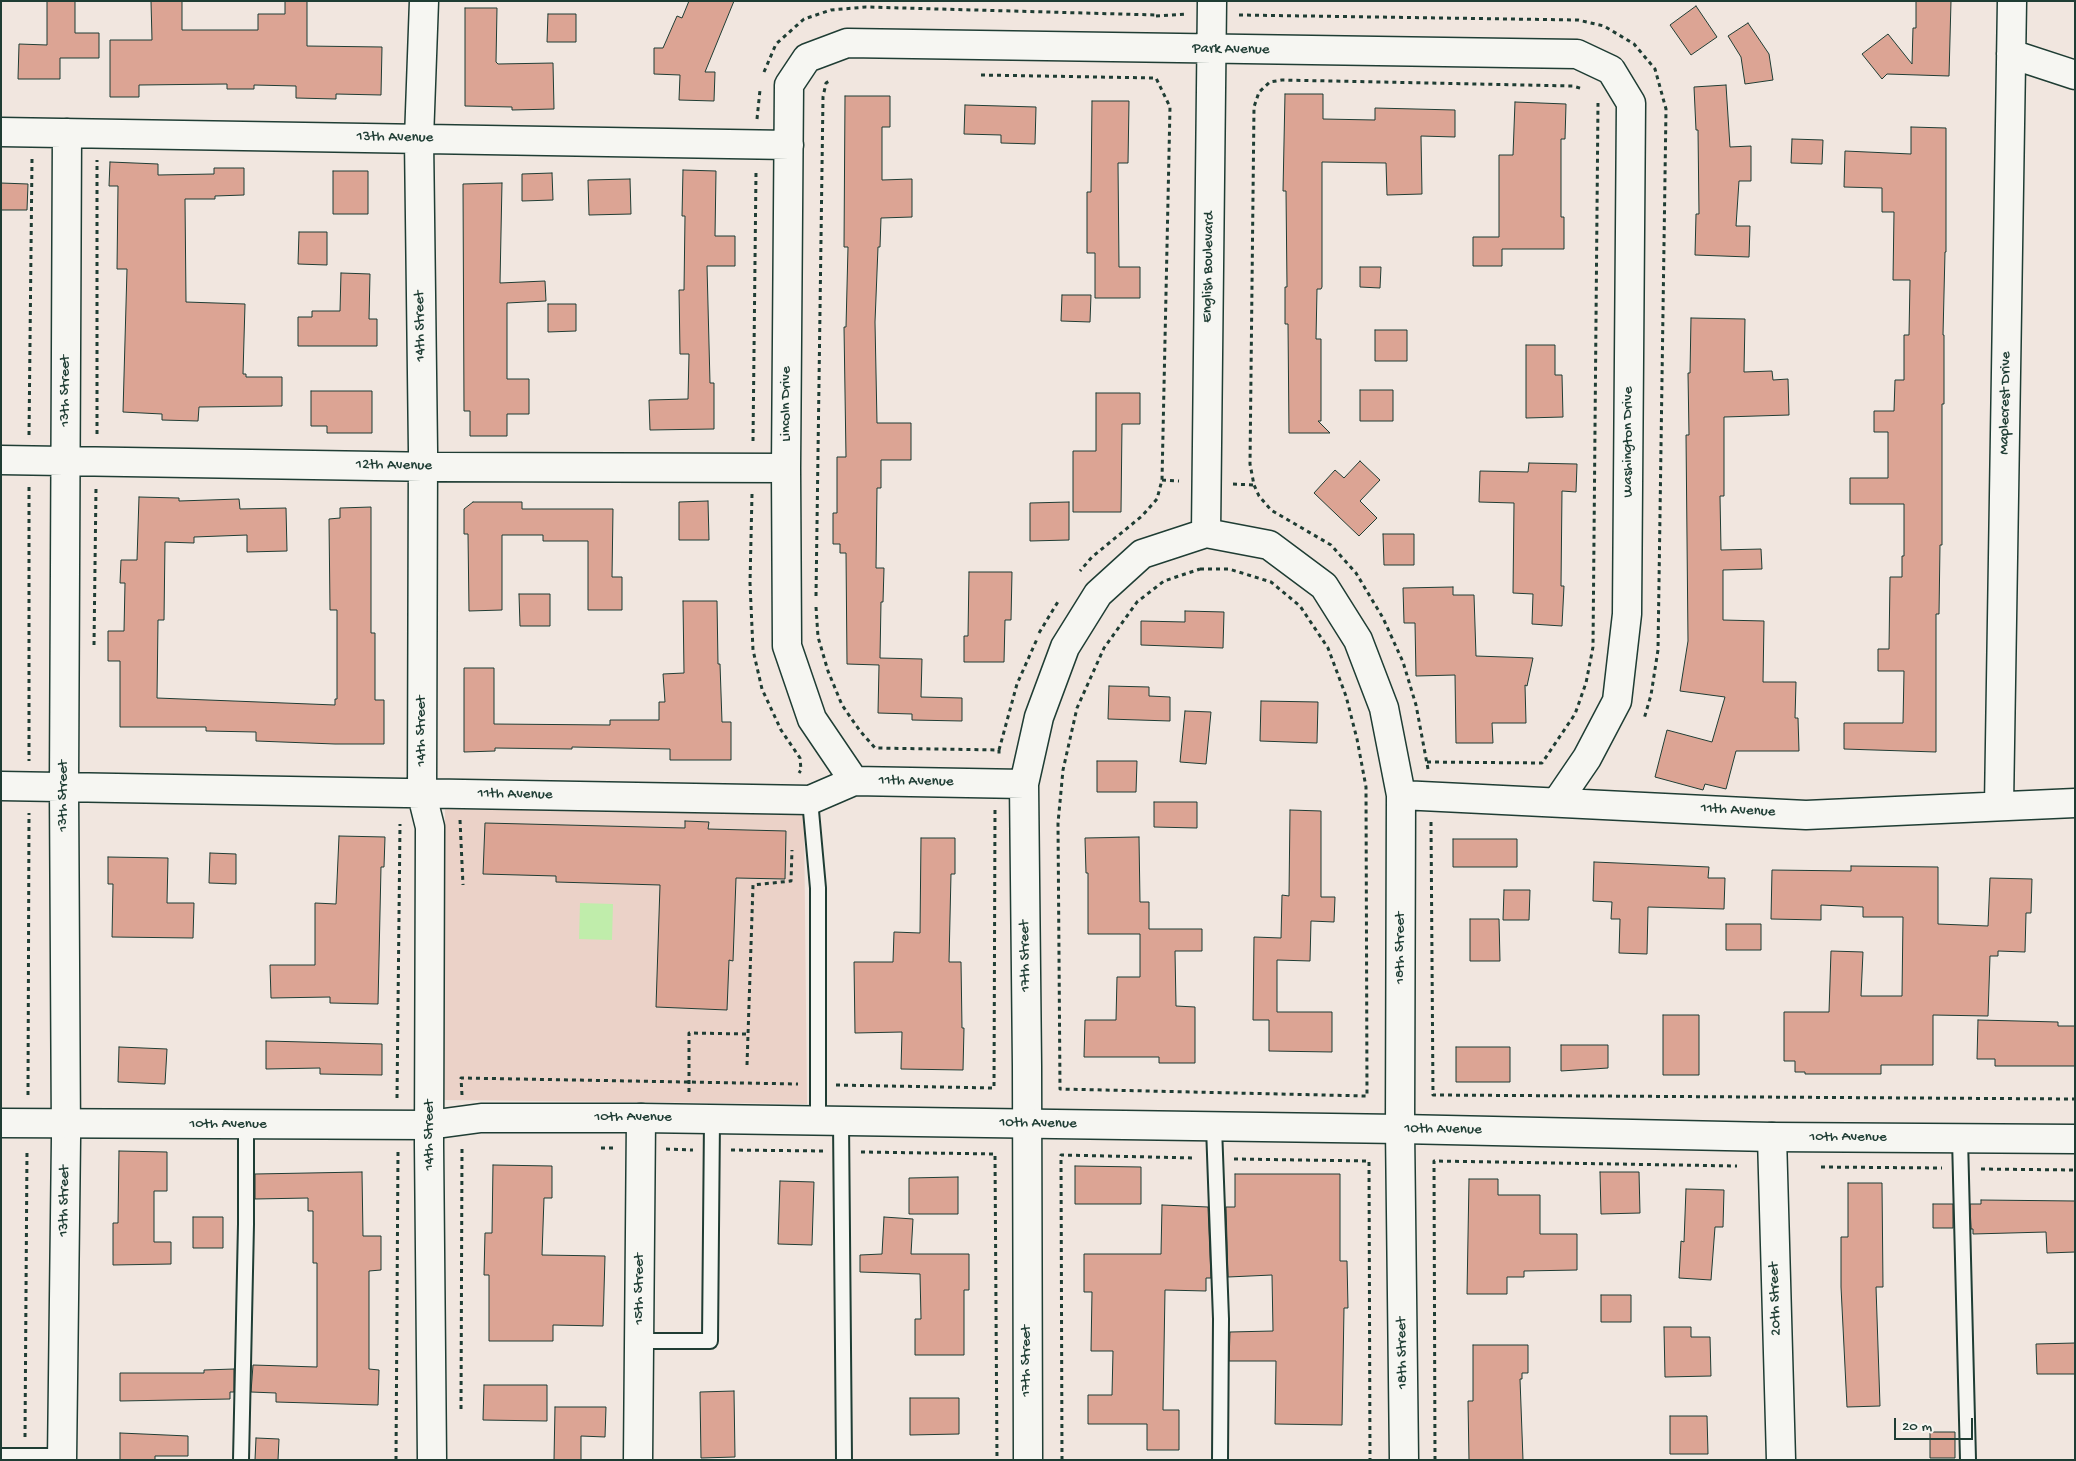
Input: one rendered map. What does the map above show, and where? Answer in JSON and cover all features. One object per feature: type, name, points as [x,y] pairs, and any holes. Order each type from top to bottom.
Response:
[{"type":"street","name":"14th Street","points":[[424,1],[419,139],[423,466],[422,794],[430,827],[432,1460]]},
{"type":"street","name":"Maplecrest Drive","points":[[2000,805],[2012,1]]},
{"type":"street","name":"English Boulevard","points":[[1206,533],[1212,10]]},
{"type":"street","name":"Park Avenue","points":[[847,43],[1577,54],[1611,70]]},
{"type":"street","name":"Lincoln Drive","points":[[847,43],[807,58],[789,85],[786,468],[788,646],[812,719],[854,781]]},
{"type":"street","points":[[2011,54],[2075,75]]},
{"type":"street","name":"Washington Drive","points":[[1557,802],[1586,758],[1617,701],[1627,614],[1631,103],[1611,70]]},
{"type":"street","name":"13th Avenue","points":[[1,132],[789,145]]},
{"type":"street","name":"13th Street","points":[[62,1458],[66,1125],[64,788],[67,133]]},
{"type":"street","name":"12th Avenue","points":[[1,460],[423,466],[786,468]]},
{"type":"street","name":"17th Street","points":[[1028,1460],[1024,784],[1039,717],[1065,648],[1098,594],[1142,554],[1206,533]]},
{"type":"street","name":"18th Street","points":[[1206,533],[1270,545],[1324,586],[1358,640],[1384,708],[1401,795],[1400,1129],[1404,1460]]},
{"type":"street","name":"11th Avenue","points":[[1,786],[422,794],[803,789],[854,781],[1024,784]]},
{"type":"street","name":"11th Avenue","points":[[1401,795],[1806,815],[2075,803]]},
{"type":"street","name":"10th Avenue","points":[[1,1123],[66,1125],[430,1125],[481,1118],[640,1118],[1400,1129],[1772,1137],[2075,1139]]},
{"type":"street","name":"15th Street","points":[[638,1460],[640,1118]]},
{"type":"street","name":"20th Street","points":[[1772,1137],[1781,1460]]},
{"type":"lane","points":[[803,789],[818,888],[818,1084],[842,1152],[844,1460]]},
{"type":"lane","points":[[639,1340],[710,1340],[712,1119]]},
{"type":"lane","points":[[241,1460],[246,1125]]},
{"type":"lane","points":[[1214,1127],[1221,1319],[1220,1460]]},
{"type":"lane","points":[[1960,1138],[1968,1460]]},
{"type":"lane","points":[[1,1456],[62,1458]]},
{"type":"path","points":[[1156,22],[1156,15],[1212,10],[1578,20],[1604,26],[1634,44],[1655,69],[1666,109],[1658,640],[1651,695],[1644,719]]},
{"type":"path","points":[[977,74],[1156,78],[1170,107],[1162,480],[1157,499],[1142,516],[1092,557],[1074,579]]},
{"type":"path","points":[[837,75],[826,84],[823,98],[816,604],[818,637],[828,671],[842,704],[860,731],[875,748],[999,750]]},
{"type":"path","points":[[1429,777],[1428,762],[1416,705],[1403,662],[1383,618],[1356,573],[1331,545],[1271,510],[1259,496],[1254,485],[1250,464],[1254,107],[1259,92],[1270,82],[1282,80],[1573,86],[1589,91]]},
{"type":"path","points":[[1428,762],[1542,763],[1575,714],[1586,684],[1593,648],[1599,104],[1594,98]]},
{"type":"path","points":[[29,436],[32,157]]},
{"type":"path","points":[[97,159],[97,443]]},
{"type":"path","points":[[753,447],[756,168]]},
{"type":"path","points":[[29,482],[29,766]]},
{"type":"path","points":[[94,650],[96,484]]},
{"type":"path","points":[[1225,484],[1254,485]]},
{"type":"path","points":[[752,487],[750,583],[753,650],[762,689],[781,730],[800,758],[803,789]]},
{"type":"path","points":[[1200,569],[1229,569],[1271,582],[1300,606],[1328,648],[1346,696],[1358,739],[1366,788],[1367,1096],[1060,1089],[1058,823],[1063,770],[1077,708],[1104,648],[1137,602],[1164,581],[1200,569]]},
{"type":"path","points":[[462,1095],[461,1078],[994,1088],[995,802],[999,750],[1017,684],[1041,628],[1064,593]]},
{"type":"path","points":[[28,1095],[29,811]]},
{"type":"path","points":[[460,813],[463,885]]},
{"type":"path","points":[[397,1101],[400,816]]},
{"type":"path","points":[[1431,816],[1433,1095],[2075,1099]]},
{"type":"path","points":[[746,1065],[753,885],[791,880],[792,841]]},
{"type":"path","points":[[690,1082],[689,1033],[747,1034]]},
{"type":"path","points":[[396,1460],[398,1144]]},
{"type":"path","points":[[461,1411],[462,1146]]},
{"type":"path","points":[[25,1456],[27,1147]]},
{"type":"path","points":[[660,1149],[995,1154],[997,1460]]},
{"type":"path","points":[[1434,1154],[1435,1460]]},
{"type":"path","points":[[1429,1161],[2075,1170]]},
{"type":"shaded area","points":[[445,806],[804,815],[807,1104],[444,1100]]},
{"type":"green space","points":[[580,903],[613,904],[612,940],[579,939]]},
{"type":"building","points":[[47,1],[75,1],[75,33],[99,33],[99,58],[60,58],[60,79],[18,79],[19,44],[47,45]]},
{"type":"building","points":[[151,1],[182,1],[182,30],[258,30],[258,14],[285,14],[285,1],[307,1],[307,46],[382,47],[381,95],[336,94],[336,99],[296,98],[296,86],[254,85],[254,89],[227,89],[227,84],[139,85],[139,97],[110,97],[110,40],[152,40]]},
{"type":"building","points":[[689,1],[734,1],[705,72],[715,72],[714,101],[679,100],[680,75],[654,74],[654,48],[663,48],[677,16],[682,18]]},
{"type":"building","points":[[1916,1],[1951,1],[1949,76],[1887,74],[1882,79],[1862,54],[1888,34],[1912,64],[1913,28],[1916,28]]},
{"type":"building","points":[[1696,6],[1717,37],[1691,55],[1670,25]]},
{"type":"building","points":[[465,8],[497,8],[496,62],[498,64],[553,63],[554,109],[512,110],[512,107],[465,106]]},
{"type":"building","points":[[548,14],[576,14],[576,42],[547,42]]},
{"type":"building","points":[[1748,23],[1769,54],[1773,80],[1745,84],[1741,57],[1728,36]]},
{"type":"building","points":[[1726,85],[1730,147],[1751,146],[1751,181],[1739,181],[1736,226],[1750,226],[1749,257],[1695,255],[1696,214],[1699,214],[1698,130],[1696,130],[1694,87]]},
{"type":"building","points":[[1285,94],[1323,94],[1323,119],[1375,120],[1375,108],[1455,110],[1455,137],[1421,136],[1422,194],[1387,195],[1386,163],[1322,162],[1322,287],[1317,289],[1316,339],[1321,339],[1321,421],[1318,421],[1330,433],[1289,433],[1288,324],[1285,324],[1285,287],[1287,287],[1286,191],[1283,191]]},
{"type":"building","points":[[845,96],[890,96],[890,127],[882,127],[882,180],[912,179],[912,217],[881,218],[880,247],[878,247],[875,322],[877,423],[911,423],[911,460],[881,460],[881,488],[877,488],[876,568],[884,568],[880,658],[922,659],[921,697],[962,698],[962,721],[912,720],[912,714],[878,713],[879,665],[847,664],[846,553],[840,553],[840,544],[833,544],[833,513],[837,513],[837,457],[846,457],[844,327],[846,327],[848,247],[844,247]]},
{"type":"building","points":[[1092,101],[1129,101],[1128,163],[1118,163],[1119,267],[1140,267],[1140,298],[1095,298],[1095,253],[1087,253],[1087,192],[1091,192]]},
{"type":"building","points":[[1515,102],[1566,104],[1565,139],[1561,139],[1561,217],[1564,217],[1564,249],[1502,249],[1502,266],[1473,266],[1473,237],[1499,237],[1499,155],[1513,155]]},
{"type":"building","points":[[965,105],[1036,107],[1035,144],[1001,143],[1001,135],[964,134]]},
{"type":"building","points":[[1911,127],[1946,128],[1942,545],[1940,545],[1939,614],[1936,614],[1936,752],[1844,749],[1844,723],[1903,723],[1904,671],[1878,671],[1878,649],[1889,649],[1890,577],[1902,577],[1904,504],[1850,504],[1850,478],[1888,478],[1888,432],[1874,432],[1874,411],[1894,411],[1895,380],[1904,380],[1904,335],[1909,335],[1910,280],[1893,280],[1894,212],[1882,212],[1882,188],[1844,187],[1845,151],[1911,154]]},
{"type":"building","points":[[1792,139],[1823,140],[1822,164],[1791,163]]},
{"type":"building","points":[[110,162],[158,164],[158,175],[214,174],[214,168],[244,168],[244,195],[215,196],[215,199],[185,199],[186,302],[245,304],[243,374],[246,374],[246,377],[282,377],[282,406],[199,407],[198,421],[162,420],[162,414],[123,412],[127,269],[117,269],[118,186],[109,186]]},
{"type":"building","points":[[683,170],[716,171],[715,236],[735,236],[735,266],[707,266],[710,383],[714,383],[714,429],[650,430],[649,400],[688,399],[689,354],[680,354],[679,290],[684,290],[685,216],[682,216]]},
{"type":"building","points":[[333,171],[368,171],[368,214],[333,214]]},
{"type":"building","points":[[552,173],[553,200],[522,201],[522,174]]},
{"type":"building","points":[[630,179],[631,214],[589,215],[588,180]]},
{"type":"building","points":[[1,183],[28,184],[27,210],[1,210]]},
{"type":"building","points":[[502,183],[500,283],[545,281],[546,301],[507,303],[507,379],[529,379],[529,414],[507,414],[507,436],[470,436],[470,411],[464,411],[463,184]]},
{"type":"building","points":[[299,232],[327,232],[327,265],[298,264]]},
{"type":"building","points":[[1360,267],[1381,267],[1380,288],[1360,287]]},
{"type":"building","points":[[341,273],[370,274],[369,319],[377,319],[377,346],[298,346],[298,317],[312,317],[312,311],[340,311]]},
{"type":"building","points":[[1062,295],[1091,295],[1090,322],[1061,321]]},
{"type":"building","points":[[548,304],[576,304],[576,331],[548,332]]},
{"type":"building","points":[[1691,318],[1745,319],[1744,372],[1772,371],[1773,380],[1788,379],[1789,415],[1724,417],[1724,496],[1720,496],[1721,550],[1761,549],[1762,569],[1723,570],[1723,620],[1764,621],[1763,682],[1796,682],[1795,718],[1798,718],[1799,751],[1736,751],[1726,789],[1705,784],[1703,790],[1655,777],[1667,730],[1712,742],[1725,697],[1680,691],[1688,641],[1686,435],[1689,435],[1688,373],[1690,373]]},
{"type":"building","points":[[1375,330],[1407,330],[1407,361],[1375,361]]},
{"type":"building","points":[[1526,345],[1555,345],[1555,375],[1562,375],[1563,417],[1526,418]]},
{"type":"building","points":[[1360,390],[1393,390],[1393,421],[1360,421]]},
{"type":"building","points":[[311,391],[372,391],[372,433],[327,433],[327,426],[311,426]]},
{"type":"building","points":[[1096,393],[1140,393],[1140,424],[1122,424],[1121,512],[1073,512],[1073,451],[1096,451]]},
{"type":"building","points":[[1360,461],[1380,480],[1360,501],[1377,518],[1359,536],[1314,493],[1335,470],[1344,478]]},
{"type":"building","points":[[1529,463],[1577,464],[1576,492],[1562,491],[1561,586],[1564,586],[1562,626],[1532,624],[1533,594],[1513,593],[1514,503],[1479,502],[1480,471],[1528,472]]},
{"type":"building","points":[[139,497],[179,498],[179,501],[239,499],[240,509],[286,508],[287,551],[247,552],[247,535],[194,537],[194,543],[165,542],[164,620],[158,620],[157,698],[335,705],[335,699],[337,699],[337,610],[330,610],[329,519],[340,518],[340,508],[371,507],[371,633],[375,633],[375,700],[384,700],[384,744],[256,741],[256,732],[206,731],[206,727],[120,727],[120,661],[108,661],[108,631],[124,631],[125,583],[120,583],[121,560],[137,560]]},
{"type":"building","points":[[708,501],[709,540],[679,540],[679,502]]},
{"type":"building","points":[[473,502],[522,502],[522,509],[613,509],[612,577],[622,577],[622,610],[588,610],[588,541],[543,541],[543,535],[502,535],[502,610],[469,611],[468,534],[464,534],[464,509]]},
{"type":"building","points":[[1069,502],[1069,540],[1030,541],[1030,503]]},
{"type":"building","points":[[1383,534],[1414,534],[1414,565],[1384,565]]},
{"type":"building","points":[[969,572],[1012,572],[1011,620],[1005,620],[1004,662],[964,662],[964,636],[968,636]]},
{"type":"building","points":[[1453,587],[1453,595],[1474,595],[1476,656],[1533,658],[1527,686],[1525,685],[1526,723],[1492,723],[1493,743],[1456,743],[1455,675],[1416,676],[1415,623],[1404,623],[1403,588]]},
{"type":"building","points":[[519,594],[550,594],[550,626],[520,626]]},
{"type":"building","points":[[683,601],[717,601],[718,664],[720,664],[722,722],[731,722],[731,760],[670,760],[670,749],[495,748],[495,751],[464,752],[464,668],[494,668],[494,724],[610,725],[610,720],[659,720],[659,702],[665,702],[663,674],[684,673]]},
{"type":"building","points":[[1185,611],[1224,612],[1223,648],[1141,645],[1141,621],[1185,622]]},
{"type":"building","points":[[1109,686],[1149,687],[1149,696],[1170,697],[1170,721],[1108,719]]},
{"type":"building","points":[[1261,701],[1318,702],[1317,743],[1260,741]]},
{"type":"building","points":[[1185,711],[1211,712],[1206,764],[1180,762]]},
{"type":"building","points":[[1097,761],[1137,761],[1136,792],[1097,792]]},
{"type":"building","points":[[1154,802],[1197,802],[1197,828],[1154,827]]},
{"type":"building","points":[[1290,810],[1321,811],[1321,897],[1335,897],[1334,922],[1311,921],[1310,961],[1277,960],[1277,1012],[1332,1012],[1332,1052],[1269,1051],[1269,1020],[1253,1020],[1254,937],[1281,938],[1282,895],[1289,896]]},
{"type":"building","points":[[685,821],[709,822],[708,829],[786,831],[785,879],[736,878],[733,961],[729,960],[727,1010],[656,1007],[660,885],[556,882],[556,876],[483,874],[485,823],[685,828]]},
{"type":"building","points":[[339,836],[385,837],[384,867],[381,867],[378,1004],[330,1003],[330,997],[271,998],[270,965],[315,965],[315,903],[336,904]]},
{"type":"building","points":[[1139,837],[1140,902],[1149,902],[1149,929],[1202,929],[1202,951],[1175,951],[1176,1006],[1195,1007],[1195,1063],[1159,1063],[1159,1057],[1084,1057],[1085,1020],[1116,1020],[1117,977],[1140,977],[1140,934],[1088,934],[1088,873],[1086,873],[1085,838]]},
{"type":"building","points":[[921,838],[955,838],[955,874],[951,874],[949,962],[961,962],[962,1028],[964,1028],[963,1070],[901,1069],[902,1032],[855,1033],[854,962],[893,962],[894,932],[920,933]]},
{"type":"building","points":[[1453,839],[1517,839],[1517,867],[1453,867]]},
{"type":"building","points":[[210,853],[236,854],[236,884],[209,883]]},
{"type":"building","points":[[108,857],[168,858],[167,903],[194,903],[193,938],[112,937],[113,884],[108,884]]},
{"type":"building","points":[[1594,862],[1709,867],[1708,878],[1725,878],[1724,909],[1648,907],[1647,954],[1619,953],[1620,919],[1611,919],[1612,902],[1593,901]]},
{"type":"building","points":[[1851,866],[1938,867],[1938,924],[1988,926],[1990,878],[2032,879],[2031,913],[2026,913],[2025,952],[1998,951],[1998,956],[1990,956],[1988,1016],[1933,1015],[1933,1065],[1881,1065],[1881,1074],[1805,1074],[1805,1072],[1795,1072],[1795,1061],[1784,1061],[1784,1012],[1829,1012],[1831,951],[1863,952],[1861,996],[1902,996],[1903,917],[1863,917],[1863,907],[1821,905],[1821,920],[1771,919],[1772,870],[1851,871]]},
{"type":"building","points":[[1504,890],[1530,890],[1529,920],[1503,920]]},
{"type":"building","points":[[1470,919],[1499,919],[1500,961],[1470,961]]},
{"type":"building","points":[[1726,924],[1761,924],[1761,950],[1726,950]]},
{"type":"building","points":[[1663,1015],[1699,1015],[1699,1075],[1663,1075]]},
{"type":"building","points":[[1978,1020],[2058,1022],[2058,1026],[2075,1026],[2075,1066],[1995,1066],[1995,1059],[1977,1059]]},
{"type":"building","points":[[266,1041],[382,1044],[382,1075],[320,1074],[320,1068],[266,1069]]},
{"type":"building","points":[[1561,1045],[1608,1045],[1608,1068],[1561,1071]]},
{"type":"building","points":[[119,1047],[167,1049],[165,1084],[118,1082]]},
{"type":"building","points":[[1456,1047],[1510,1047],[1510,1082],[1456,1082]]},
{"type":"building","points":[[119,1151],[167,1152],[167,1191],[154,1191],[154,1242],[171,1242],[171,1264],[113,1265],[113,1223],[118,1223]]},
{"type":"building","points":[[493,1165],[552,1166],[552,1198],[544,1198],[542,1255],[605,1256],[603,1326],[553,1325],[553,1341],[489,1341],[489,1275],[484,1275],[485,1233],[492,1233]]},
{"type":"building","points":[[1075,1166],[1141,1167],[1141,1204],[1075,1204]]},
{"type":"building","points":[[362,1172],[363,1236],[381,1236],[381,1270],[369,1271],[369,1369],[379,1370],[378,1405],[276,1402],[276,1393],[251,1392],[253,1365],[317,1367],[317,1263],[313,1263],[313,1211],[308,1211],[308,1198],[255,1199],[255,1174]]},
{"type":"building","points":[[1600,1172],[1639,1172],[1640,1213],[1601,1214]]},
{"type":"building","points":[[1235,1174],[1340,1174],[1340,1261],[1347,1261],[1348,1308],[1344,1308],[1342,1425],[1275,1424],[1276,1361],[1229,1361],[1230,1332],[1273,1331],[1272,1275],[1228,1277],[1226,1207],[1235,1207]]},
{"type":"building","points":[[958,1177],[958,1214],[909,1214],[909,1178]]},
{"type":"building","points":[[1469,1179],[1498,1179],[1498,1195],[1540,1195],[1540,1234],[1577,1234],[1577,1270],[1524,1271],[1524,1277],[1507,1277],[1507,1294],[1467,1294]]},
{"type":"building","points":[[780,1181],[814,1182],[812,1245],[778,1244]]},
{"type":"building","points":[[1848,1183],[1882,1183],[1883,1287],[1876,1287],[1880,1406],[1847,1407],[1841,1287],[1841,1237],[1848,1237]]},
{"type":"building","points":[[1686,1189],[1724,1190],[1723,1227],[1715,1227],[1711,1280],[1679,1278],[1681,1241],[1684,1242]]},
{"type":"building","points":[[1981,1200],[2075,1201],[2075,1252],[2047,1253],[2046,1232],[1973,1234],[1970,1204],[1981,1204]]},
{"type":"building","points":[[1933,1204],[1953,1204],[1953,1228],[1933,1228]]},
{"type":"building","points":[[1162,1205],[1208,1207],[1211,1278],[1206,1278],[1206,1291],[1165,1290],[1163,1410],[1179,1410],[1179,1450],[1147,1450],[1147,1424],[1088,1424],[1088,1395],[1112,1395],[1113,1351],[1091,1351],[1092,1292],[1084,1292],[1084,1254],[1161,1254]]},
{"type":"building","points":[[193,1217],[223,1217],[223,1248],[193,1248]]},
{"type":"building","points":[[884,1217],[913,1219],[911,1254],[969,1254],[969,1290],[964,1290],[964,1355],[915,1355],[915,1319],[921,1319],[920,1274],[860,1272],[860,1255],[882,1254]]},
{"type":"building","points":[[1601,1295],[1631,1295],[1631,1322],[1601,1322]]},
{"type":"building","points":[[1664,1327],[1691,1327],[1691,1337],[1710,1337],[1711,1376],[1665,1377]]},
{"type":"building","points":[[2075,1343],[2075,1374],[2037,1374],[2036,1344]]},
{"type":"building","points":[[1473,1345],[1528,1345],[1528,1373],[1522,1373],[1522,1379],[1520,1379],[1523,1460],[1469,1460],[1468,1401],[1473,1401]]},
{"type":"building","points":[[234,1369],[234,1392],[230,1392],[230,1399],[120,1401],[120,1373],[204,1373],[204,1370]]},
{"type":"building","points":[[484,1385],[547,1385],[547,1421],[483,1420]]},
{"type":"building","points":[[734,1391],[735,1457],[701,1458],[700,1392]]},
{"type":"building","points":[[910,1398],[959,1398],[959,1434],[910,1435]]},
{"type":"building","points":[[555,1407],[606,1407],[605,1437],[581,1436],[581,1460],[554,1460]]},
{"type":"building","points":[[1670,1416],[1707,1416],[1708,1454],[1670,1454]]},
{"type":"building","points":[[1930,1432],[1955,1432],[1955,1458],[1930,1458]]},
{"type":"building","points":[[120,1433],[188,1436],[188,1456],[155,1456],[155,1460],[120,1460]]},
{"type":"building","points":[[256,1438],[279,1439],[278,1460],[255,1460]]}]
